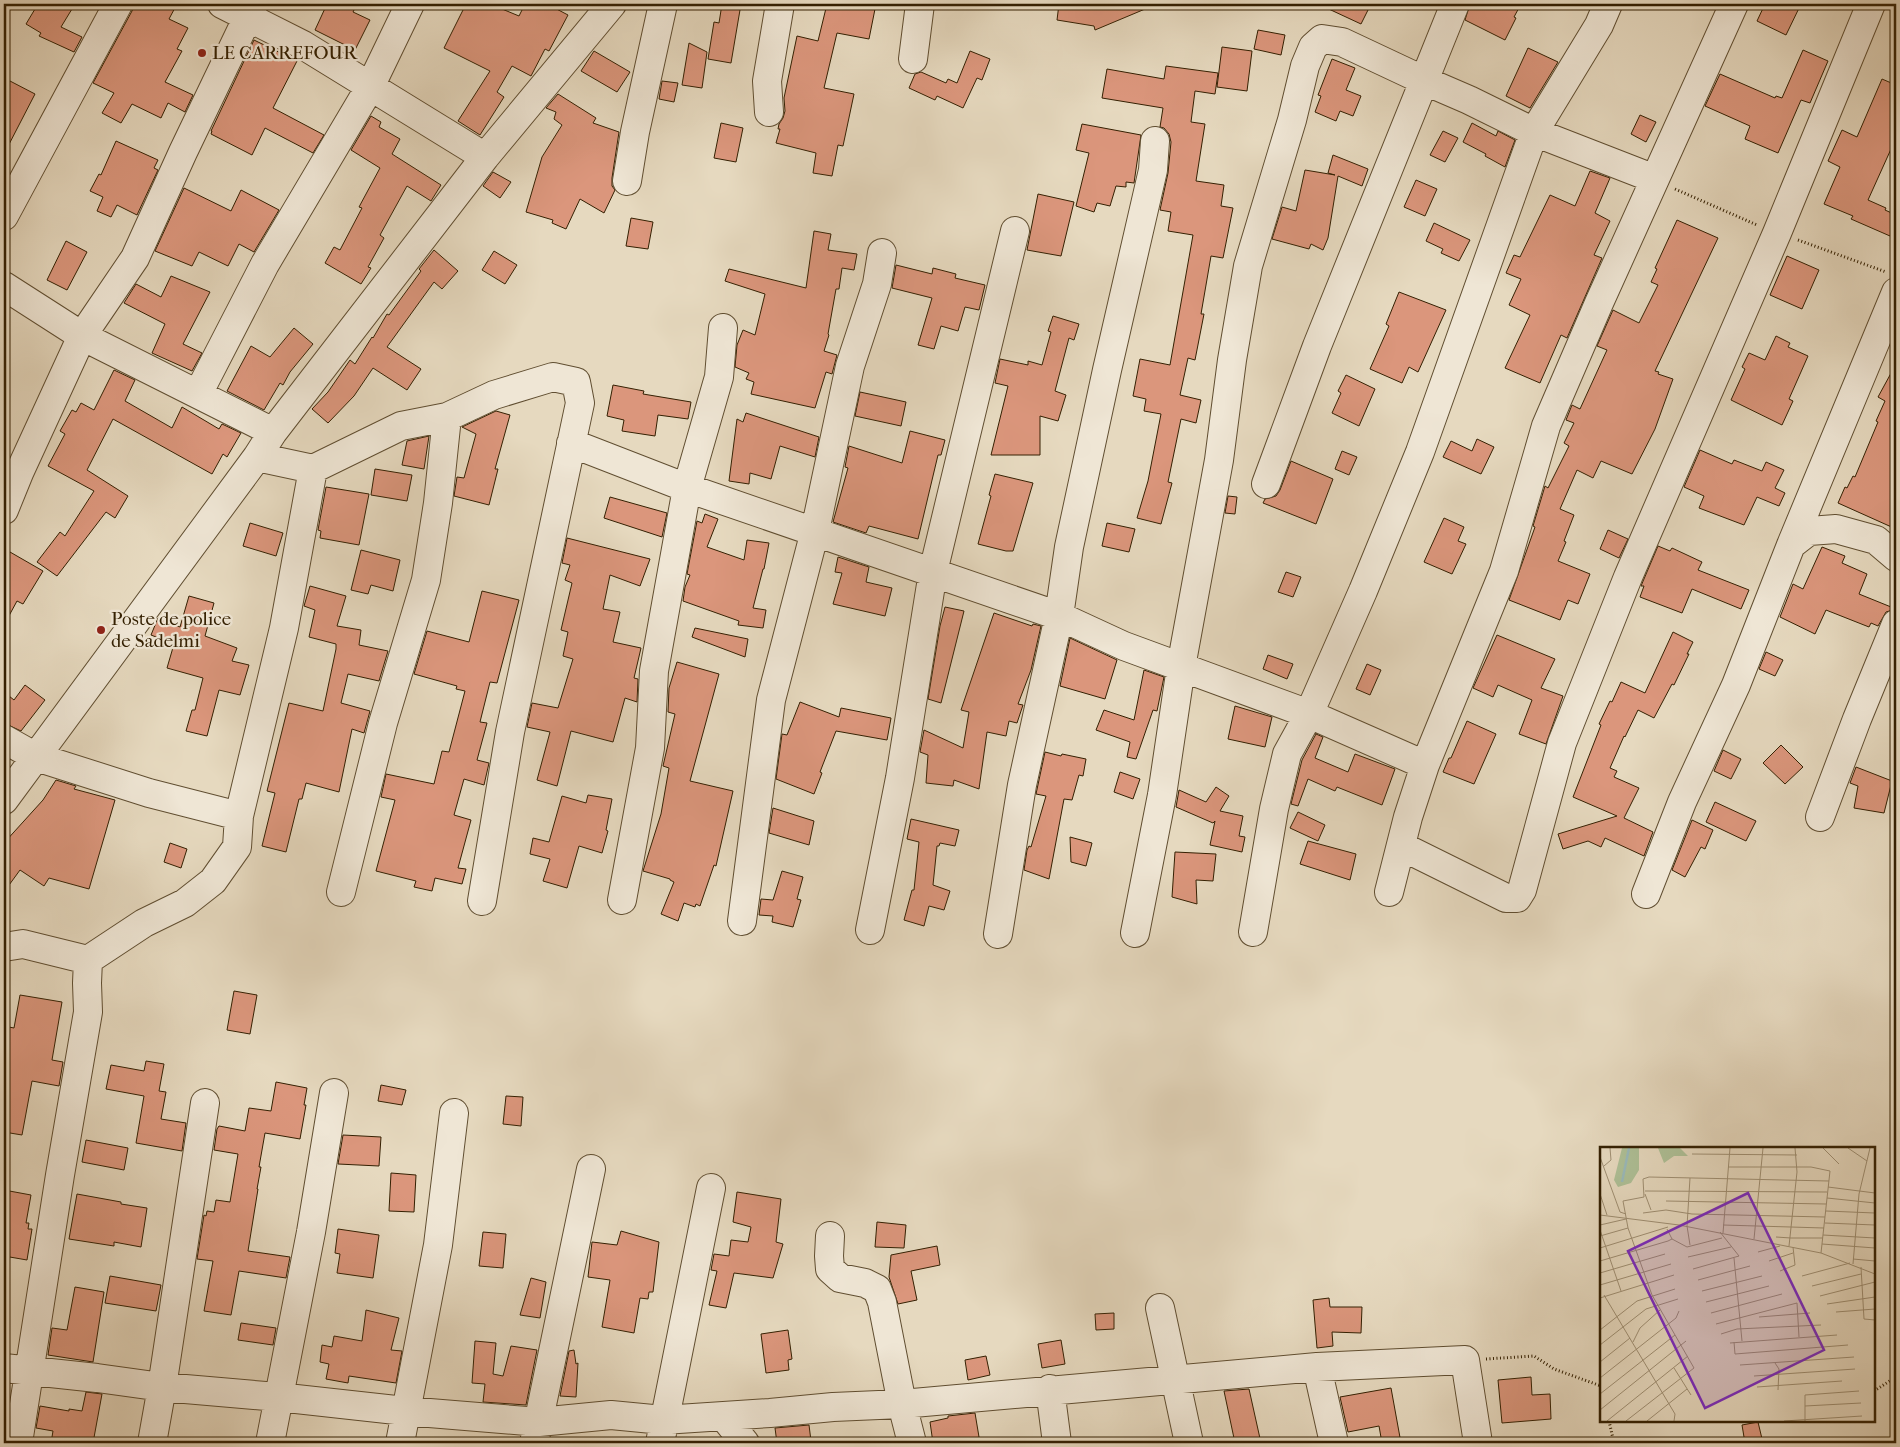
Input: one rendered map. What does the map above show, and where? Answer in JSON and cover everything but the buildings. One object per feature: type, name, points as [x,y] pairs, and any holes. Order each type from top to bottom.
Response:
[{"type":"street","points":[[4,216],[118,4]]},
{"type":"street","points":[[222,4],[251,10],[303,45],[485,157]]},
{"type":"street","points":[[198,394],[265,264],[370,86],[410,4]]},
{"type":"street","points":[[4,800],[273,432],[485,157],[612,4]]},
{"type":"street","points":[[627,181],[635,132],[663,4]]},
{"type":"street","points":[[769,112],[767,81],[780,4]]},
{"type":"street","points":[[913,59],[920,4]]},
{"type":"street","points":[[1266,484],[1367,218],[1425,81],[1455,4]]},
{"type":"street","points":[[1253,932],[1274,809],[1287,754],[1308,714],[1420,452],[1534,132],[1599,25],[1608,4]]},
{"type":"street","points":[[1389,892],[1425,765],[1504,571],[1546,426],[1599,303],[1734,4]]},
{"type":"street","points":[[1401,846],[1506,898],[1517,898],[1522,890],[1565,734],[1628,577],[1777,233],[1871,4]]},
{"type":"street","points":[[4,510],[82,336],[135,258],[251,10]]},
{"type":"street","points":[[1135,933],[1162,795],[1181,667],[1219,460],[1232,360],[1248,266],[1292,120],[1305,66],[1313,47],[1322,39],[1342,42],[1534,132],[1655,179]]},
{"type":"street","points":[[998,934],[1022,786],[1059,616],[1073,528],[1153,170],[1155,141]]},
{"type":"street","points":[[870,930],[900,778],[934,572],[1015,231]]},
{"type":"street","points":[[742,921],[771,700],[816,531],[850,366],[877,284],[882,253]]},
{"type":"street","points":[[4,286],[82,336],[273,432]]},
{"type":"street","points":[[1646,894],[1682,802],[1736,684],[1791,545],[1896,292]]},
{"type":"street","points":[[622,900],[650,748],[654,671],[687,488],[719,377],[723,328]]},
{"type":"street","points":[[256,457],[313,469],[401,426],[446,417],[494,395],[553,377],[576,382],[580,403],[510,732],[482,901]]},
{"type":"street","points":[[341,892],[383,723],[426,580],[438,503],[446,417]]},
{"type":"street","points":[[571,443],[687,488],[1059,616],[1124,646],[1308,714],[1425,765]]},
{"type":"street","points":[[4,947],[23,944],[88,960],[144,922],[185,903],[213,881],[237,847],[239,816],[284,628],[313,469]]},
{"type":"street","points":[[1791,545],[1809,531],[1836,529],[1876,540],[1896,557]]},
{"type":"street","points":[[1820,816],[1896,624]]},
{"type":"street","points":[[4,739],[36,757],[149,793],[239,816]]},
{"type":"street","points":[[18,1443],[17,1369],[60,1175],[88,1012],[86,983],[88,960]]},
{"type":"street","points":[[270,1443],[311,1232],[334,1094]]},
{"type":"street","points":[[152,1443],[205,1103]]},
{"type":"street","points":[[400,1443],[438,1245],[454,1113]]},
{"type":"street","points":[[536,1433],[591,1169]]},
{"type":"street","points":[[662,1432],[711,1188]]},
{"type":"street","points":[[830,1236],[830,1268],[840,1278],[865,1283],[877,1289],[882,1302],[902,1404],[912,1443]]},
{"type":"street","points":[[1160,1308],[1189,1443]]},
{"type":"street","points":[[17,1369],[162,1387],[405,1411],[536,1433],[611,1415],[662,1432],[724,1416],[833,1407],[902,1404],[1317,1367],[1465,1360],[1478,1443]]},
{"type":"street","points":[[1317,1367],[1334,1443]]},
{"type":"street","points":[[1050,1390],[1057,1443]]},
{"type":"street","points":[[724,1416],[745,1443]]},
{"type":"path","points":[[1465,1360],[1534,1356],[1554,1369],[1600,1386]]},
{"type":"path","points":[[1875,1390],[1896,1377]]},
{"type":"path","points":[[1610,1422],[1614,1443]]},
{"type":"place","name":"LE CARREFOUR","points":[[202,53]]},
{"type":"place","name":"Poste de police de Sadelmi","points":[[101,630]]}]
